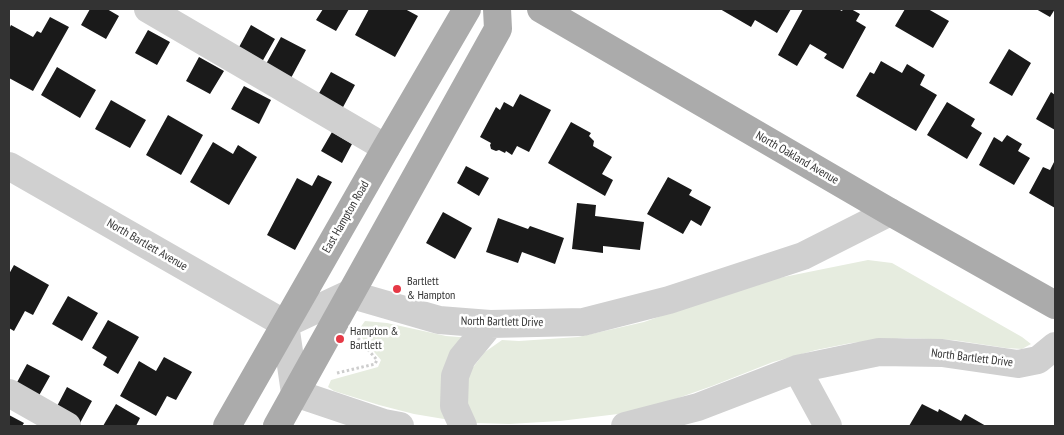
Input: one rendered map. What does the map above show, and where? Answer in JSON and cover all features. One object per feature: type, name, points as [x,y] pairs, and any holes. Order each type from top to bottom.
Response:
[{"type":"main road","name":"East Hampton Road","points":[[227,426],[467,9]]},
{"type":"main road","points":[[277,426],[498,29],[497,9]]},
{"type":"main road","name":"North Oakland Avenue","points":[[541,9],[890,212],[1055,305]]},
{"type":"street","points":[[148,9],[386,148]]},
{"type":"street","name":"North Bartlett Avenue","points":[[9,166],[285,324]]},
{"type":"street","name":"North Bartlett Drive","points":[[350,294],[439,320],[490,324],[583,322],[669,300],[803,256],[890,212]]},
{"type":"street","points":[[350,294],[285,324],[295,394],[384,423],[400,426]]},
{"type":"street","points":[[463,426],[454,406],[455,376],[462,358],[490,324]]},
{"type":"street","name":"North Bartlett Drive","points":[[625,426],[698,407],[797,369],[879,352],[942,353],[1018,364],[1038,360],[1055,346]]},
{"type":"street","points":[[797,369],[828,426]]},
{"type":"street","points":[[9,393],[68,426]]},
{"type":"path","points":[[329,375],[375,364],[377,360],[353,332]]},
{"type":"shaded area","points":[[868,260],[892,263],[1022,337],[1031,344],[1022,349],[953,340],[905,338],[851,343],[773,362],[667,402],[618,414],[560,421],[509,424],[476,423],[467,406],[464,390],[470,371],[485,352],[502,340],[519,341],[578,337],[644,322],[754,283]]},
{"type":"shaded area","points":[[365,321],[387,323],[446,336],[472,338],[450,420],[414,414],[379,405],[334,391],[328,387],[331,380],[378,367],[381,360],[357,332]]},
{"type":"building","points":[[90,9],[107,9],[119,16],[106,39],[81,25]]},
{"type":"building","points":[[323,9],[349,9],[336,31],[316,20]]},
{"type":"building","points":[[369,9],[405,9],[418,16],[395,57],[355,35]]},
{"type":"building","points":[[720,9],[791,9],[777,33],[755,20],[751,27]]},
{"type":"building","points":[[803,9],[838,9],[842,11],[843,9],[851,9],[860,14],[856,21],[866,27],[843,69],[824,58],[827,54],[810,44],[797,66],[778,55]]},
{"type":"building","points":[[905,9],[928,9],[949,21],[933,48],[895,26]]},
{"type":"building","points":[[1036,9],[1055,9],[1050,17]]},
{"type":"building","points":[[50,17],[69,27],[33,91],[9,78],[9,29],[11,25],[33,37],[37,31],[41,33]]},
{"type":"building","points":[[251,25],[275,39],[262,62],[238,49]]},
{"type":"building","points":[[148,30],[170,42],[157,65],[135,53]]},
{"type":"building","points":[[281,37],[306,50],[291,78],[266,64]]},
{"type":"building","points":[[1009,49],[1031,63],[1012,96],[989,83]]},
{"type":"building","points":[[199,57],[224,71],[210,94],[186,81]]},
{"type":"building","points":[[881,61],[902,73],[907,64],[925,75],[920,85],[937,95],[916,131],[856,96],[870,72],[874,74]]},
{"type":"building","points":[[57,67],[96,90],[80,118],[41,95]]},
{"type":"building","points":[[331,72],[355,85],[342,109],[318,95]]},
{"type":"building","points":[[244,86],[271,100],[259,124],[231,109]]},
{"type":"building","points":[[1051,92],[1055,95],[1055,130],[1036,119]]},
{"type":"building","points":[[520,94],[551,110],[529,152],[517,146],[512,155],[506,151],[505,153],[491,149],[491,143],[480,137],[496,107],[500,110],[504,102],[513,107]]},
{"type":"building","points":[[111,100],[146,120],[130,148],[95,129]]},
{"type":"building","points":[[947,102],[975,119],[971,126],[982,133],[967,159],[927,135]]},
{"type":"building","points":[[168,115],[203,135],[181,175],[146,155]]},
{"type":"building","points":[[571,122],[591,133],[589,136],[594,141],[593,146],[612,157],[602,174],[613,180],[605,196],[548,163]]},
{"type":"building","points":[[332,132],[352,144],[342,163],[321,151]]},
{"type":"building","points":[[1007,135],[1022,144],[1018,151],[1030,158],[1014,185],[979,165],[994,137],[1002,142]]},
{"type":"building","points":[[213,142],[233,154],[238,145],[257,157],[229,205],[190,182]]},
{"type":"building","points":[[1055,160],[1055,208],[1029,193],[1043,167],[1050,170]]},
{"type":"building","points":[[466,166],[489,178],[479,196],[457,183]]},
{"type":"building","points":[[318,175],[332,182],[295,250],[267,235],[297,178],[312,186]]},
{"type":"building","points":[[668,177],[692,190],[689,195],[711,207],[701,226],[691,220],[683,234],[647,214]]},
{"type":"building","points":[[577,203],[596,205],[595,216],[644,222],[640,250],[603,246],[603,253],[572,249]]},
{"type":"building","points":[[443,212],[472,228],[455,259],[426,243]]},
{"type":"building","points":[[498,218],[528,229],[530,226],[564,238],[555,264],[522,252],[518,263],[486,252]]},
{"type":"building","points":[[14,265],[49,285],[33,315],[25,311],[14,331],[9,328],[9,274]]},
{"type":"building","points":[[68,296],[98,313],[82,341],[52,324]]},
{"type":"building","points":[[108,320],[139,337],[118,374],[103,365],[107,357],[92,348]]},
{"type":"building","points":[[164,357],[192,372],[176,400],[167,396],[156,416],[120,396],[139,361],[156,371]]},
{"type":"building","points":[[27,364],[50,376],[37,399],[15,386]]},
{"type":"building","points":[[67,387],[92,401],[80,423],[55,410]]},
{"type":"building","points":[[116,404],[140,418],[136,426],[103,426]]},
{"type":"building","points":[[922,404],[938,412],[939,409],[961,421],[965,414],[986,426],[909,426]]},
{"type":"building","points":[[9,415],[24,423],[22,426],[9,426]]},
{"type":"place","name":"Bartlett & Hampton","points":[[397,289]]},
{"type":"place","name":"Hampton & Bartlett","points":[[340,339]]}]
